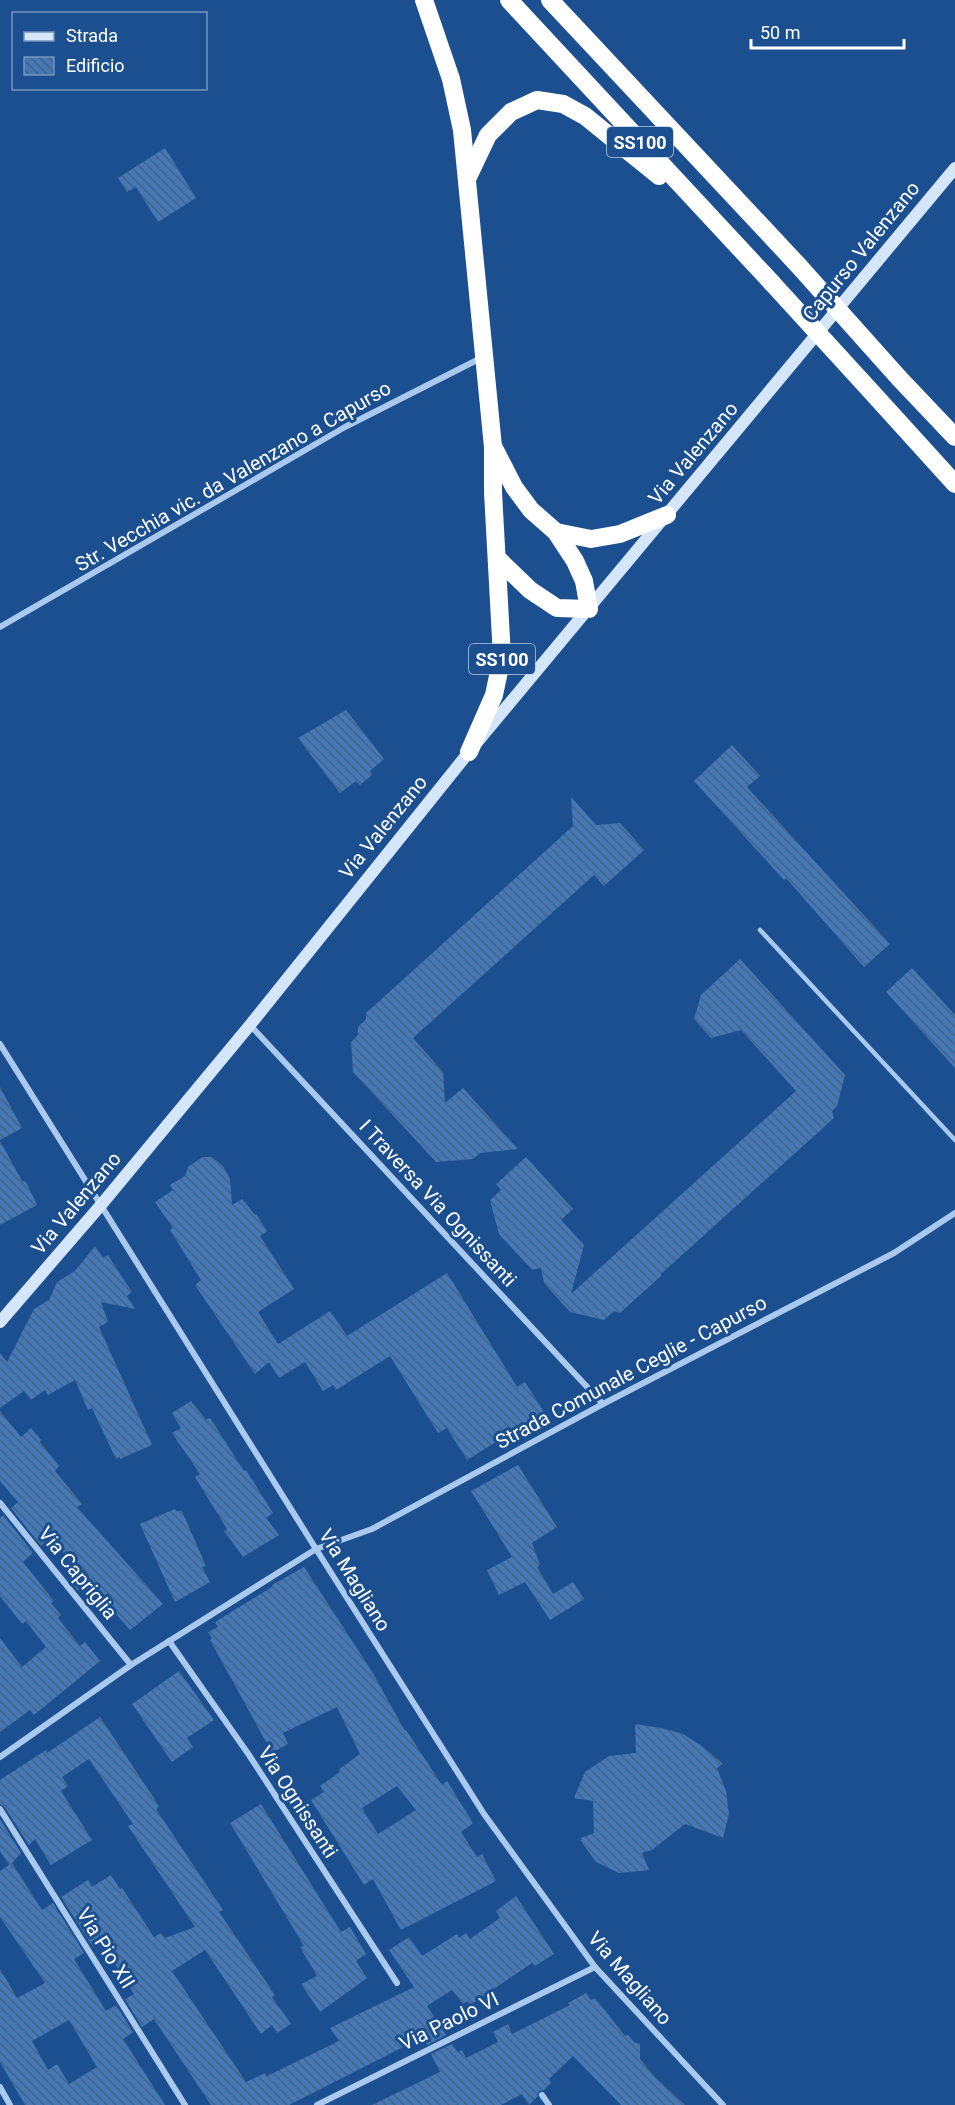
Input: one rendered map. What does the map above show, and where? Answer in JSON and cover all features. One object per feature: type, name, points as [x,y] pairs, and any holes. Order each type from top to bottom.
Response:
[{"type":"highway","name":"SS100","points":[[424,0],[451,79],[462,130],[493,447],[493,492],[502,657],[494,695],[468,752]]},
{"type":"highway","name":"SS100","points":[[509,0],[955,484]]},
{"type":"highway","name":"SS100","points":[[550,0],[955,437]]},
{"type":"highway","points":[[468,179],[488,135],[511,112],[537,100],[563,104],[585,116],[615,139],[724,232]]},
{"type":"highway","name":"SS100","points":[[921,402],[955,426]]},
{"type":"highway","name":"SS100","points":[[493,447],[514,487],[531,510],[556,532],[585,581],[590,609]]},
{"type":"highway","points":[[556,532],[591,539],[620,534],[667,515]]},
{"type":"highway","points":[[498,560],[530,590],[557,608],[590,609]]},
{"type":"street","name":"Capurso Valenzano","points":[[798,359],[955,168]]},
{"type":"street","name":"Str. Vecchia vic. da Valenzano a Capurso","points":[[0,627],[345,427],[484,357]]},
{"type":"street","name":"Via Valenzano","points":[[1,1319],[101,1205],[250,1025],[468,752],[798,359]]},
{"type":"street","name":"I Traversa Via Ognissanti","points":[[250,1025],[603,1404]]},
{"type":"street","name":"Via Magliano","points":[[0,1044],[484,1814],[595,1967],[723,2105]]},
{"type":"street","name":"Strada Comunale Ceglie - Capurso","points":[[316,1549],[372,1529],[603,1404],[894,1253],[955,1213]]},
{"type":"street","name":"Via Capriglia","points":[[0,1503],[130,1665]]},
{"type":"street","points":[[0,1757],[130,1665],[316,1549]]},
{"type":"street","name":"Via Ognissanti","points":[[169,1641],[249,1755],[397,1983]]},
{"type":"street","name":"Via Pio XII","points":[[0,1809],[185,2105]]},
{"type":"street","name":"Via Paolo VI","points":[[317,2105],[595,1967]]},
{"type":"street","points":[[0,2087],[10,2105]]},
{"type":"street","points":[[542,2096],[549,2105]]},
{"type":"lane","points":[[760,930],[955,1140]]},
{"type":"building","points":[[165,148],[196,198],[158,222],[136,187],[127,192],[118,178]]},
{"type":"building","points":[[346,710],[384,759],[370,771],[372,775],[360,785],[356,781],[340,793],[298,738]]},
{"type":"building","points":[[732,745],[760,776],[747,787],[890,944],[864,967],[786,878],[784,880],[694,781]]},
{"type":"building","points":[[571,797],[596,825],[620,823],[644,850],[604,886],[594,875],[413,1038],[443,1072],[445,1103],[463,1088],[518,1149],[480,1153],[473,1159],[436,1162],[353,1072],[351,1042],[358,1035],[358,1027],[366,1019],[366,1013],[573,826]]},
{"type":"building","points":[[740,959],[845,1075],[837,1106],[832,1111],[834,1118],[620,1313],[614,1311],[604,1320],[570,1312],[544,1283],[541,1268],[532,1270],[499,1234],[490,1200],[501,1190],[496,1184],[526,1157],[573,1209],[561,1220],[584,1245],[571,1294],[796,1091],[741,1030],[711,1038],[694,1019],[701,995]]},
{"type":"building","points":[[912,968],[955,1015],[955,1068],[886,992]]},
{"type":"building","points":[[0,1087],[22,1128],[0,1140]]},
{"type":"building","points":[[0,1141],[22,1181],[26,1182],[37,1205],[0,1225]]},
{"type":"building","points":[[203,1157],[212,1157],[223,1166],[230,1179],[232,1205],[242,1199],[256,1214],[267,1231],[260,1236],[294,1289],[258,1312],[278,1344],[330,1311],[347,1336],[447,1273],[517,1387],[525,1382],[544,1412],[467,1460],[447,1428],[438,1433],[390,1356],[336,1390],[333,1385],[323,1391],[305,1362],[279,1378],[269,1362],[255,1374],[195,1285],[201,1280],[170,1230],[173,1228],[155,1202],[173,1190],[170,1185],[185,1176],[188,1167]]},
{"type":"building","points":[[95,1246],[103,1258],[108,1255],[132,1292],[127,1296],[135,1309],[101,1302],[108,1322],[99,1327],[152,1445],[120,1459],[120,1457],[116,1459],[92,1408],[88,1410],[75,1380],[48,1395],[45,1390],[31,1400],[24,1391],[0,1408],[0,1353],[7,1362],[34,1309],[49,1300],[57,1282],[75,1271]]},
{"type":"building","points":[[191,1401],[206,1420],[210,1418],[273,1513],[266,1518],[279,1535],[243,1557],[224,1531],[227,1529],[195,1477],[200,1474],[172,1433],[181,1428],[172,1413]]},
{"type":"building","points":[[0,1411],[21,1437],[31,1428],[59,1466],[55,1471],[82,1504],[77,1507],[163,1604],[130,1630],[95,1590],[78,1591],[74,1586],[84,1578],[61,1550],[55,1553],[46,1542],[41,1546],[11,1508],[18,1502],[0,1481]]},
{"type":"building","points":[[518,1465],[557,1527],[532,1543],[540,1565],[537,1567],[553,1594],[573,1582],[584,1599],[550,1620],[525,1582],[499,1595],[487,1570],[512,1557],[471,1491]]},
{"type":"building","points":[[175,1509],[182,1511],[206,1566],[202,1567],[210,1582],[175,1602],[140,1524]]},
{"type":"building","points":[[3,1515],[33,1553],[23,1562],[54,1601],[51,1603],[61,1615],[58,1618],[80,1646],[85,1642],[100,1661],[34,1715],[30,1710],[0,1732],[0,1638],[22,1667],[46,1647],[26,1621],[22,1624],[0,1596],[0,1518]]},
{"type":"building","points":[[304,1567],[371,1670],[405,1731],[442,1785],[447,1781],[473,1823],[461,1832],[477,1857],[482,1854],[496,1881],[401,1930],[373,1879],[364,1885],[311,1800],[324,1792],[320,1786],[360,1754],[337,1707],[283,1733],[288,1744],[272,1753],[210,1640],[212,1638],[208,1632],[218,1627],[215,1622]],"holes":[[[397,1786],[416,1810],[378,1834],[362,1808]]]},
{"type":"building","points":[[179,1671],[214,1720],[187,1738],[193,1747],[172,1762],[132,1704]]},
{"type":"building","points":[[100,1717],[159,1806],[156,1809],[223,1910],[219,1912],[275,1995],[272,1997],[291,2024],[277,2033],[272,2025],[261,2034],[205,1950],[172,1971],[246,2082],[265,2073],[267,2076],[339,2041],[330,2028],[414,1987],[389,1950],[409,1937],[422,1956],[457,1934],[459,1938],[466,1933],[470,1939],[500,1918],[496,1911],[516,1896],[554,1954],[535,1966],[532,1963],[470,2005],[468,2001],[463,2004],[452,1990],[427,2006],[446,2035],[427,2045],[423,2037],[289,2105],[211,2105],[154,2019],[142,2027],[125,1999],[134,1994],[101,1942],[93,1947],[61,1897],[88,1880],[92,1887],[111,1875],[154,1937],[161,1933],[165,1938],[195,1927],[128,1826],[133,1824],[89,1759],[62,1777],[68,1786],[61,1791],[92,1840],[51,1865],[35,1839],[29,1845],[4,1806],[0,1804],[0,1780],[46,1750],[47,1753]]},
{"type":"building","points":[[635,1724],[683,1734],[723,1764],[717,1768],[726,1791],[729,1814],[723,1838],[685,1824],[652,1850],[642,1853],[649,1870],[619,1873],[596,1862],[580,1840],[594,1833],[593,1801],[574,1798],[585,1772],[609,1756],[636,1753]]},
{"type":"building","points":[[261,1804],[341,1932],[350,1927],[366,1954],[356,1961],[367,1978],[320,2012],[301,1984],[317,1976],[300,1947],[304,1946],[230,1823]]},
{"type":"building","points":[[0,1819],[21,1853],[12,1863],[42,1910],[53,1903],[84,1953],[74,1959],[106,2011],[116,2005],[133,2032],[123,2039],[165,2105],[25,2105],[0,2062],[0,1969],[17,1998],[45,1983],[0,1917],[0,1871],[9,1865],[0,1851]],"holes":[[[69,2020],[97,2067],[69,2084],[57,2064],[48,2070],[32,2041]]]},
{"type":"building","points":[[586,1993],[591,2000],[595,1998],[625,2036],[628,2035],[634,2042],[640,2044],[640,2059],[654,2076],[685,2105],[621,2105],[573,2056],[549,2079],[551,2083],[544,2090],[539,2091],[537,2097],[529,2105],[522,2094],[501,2105],[372,2105],[440,2072],[431,2054],[452,2044],[458,2052],[462,2050],[466,2058],[498,2042],[493,2032],[508,2024],[512,2034],[570,2005],[568,2003]]}]
